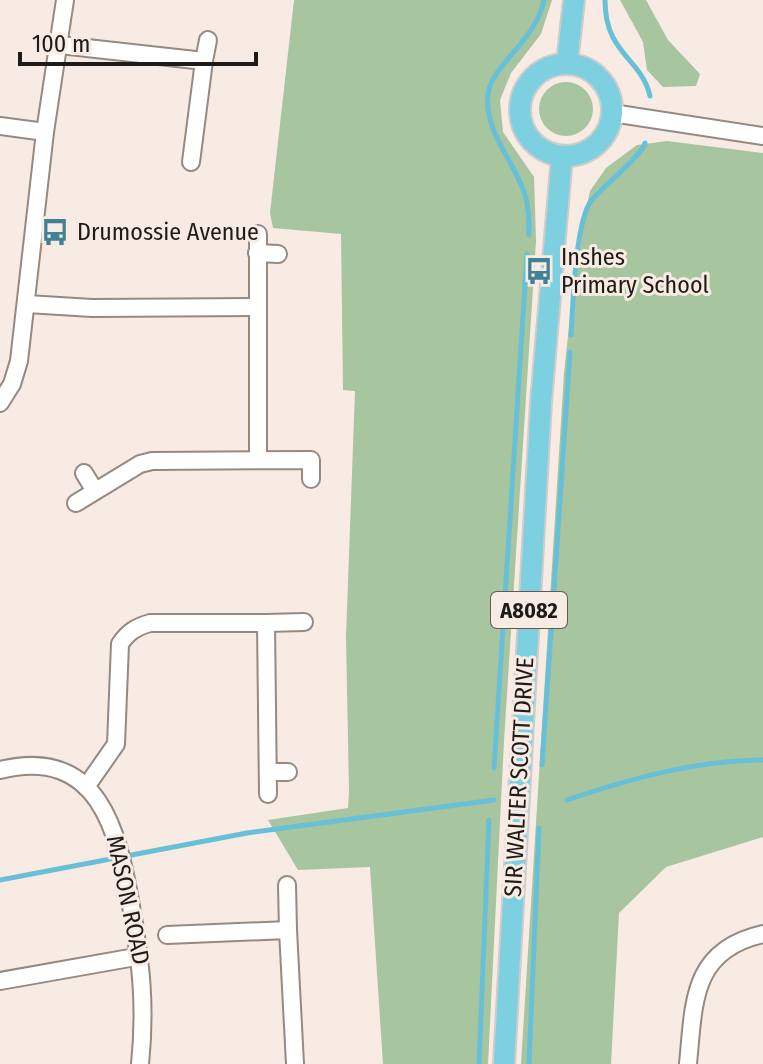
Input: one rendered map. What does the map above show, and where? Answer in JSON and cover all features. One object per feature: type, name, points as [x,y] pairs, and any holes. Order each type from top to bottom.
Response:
[{"type":"main road","points":[[567,63],[574,0]]},
{"type":"main road","points":[[567,63],[595,73],[611,98],[612,113],[601,140],[577,155],[562,156],[536,145],[521,122],[519,107],[529,81],[540,71],[567,63]]},
{"type":"main road","name":"SIR WALTER SCOTT DRIVE","points":[[504,1064],[541,402],[562,156]]},
{"type":"street","points":[[0,403],[12,384],[19,361],[45,132],[65,0]]},
{"type":"street","points":[[191,162],[186,141],[208,40]]},
{"type":"street","points":[[60,45],[204,61]]},
{"type":"street","points":[[612,113],[763,136]]},
{"type":"street","points":[[0,126],[45,132]]},
{"type":"street","points":[[258,234],[258,459]]},
{"type":"street","points":[[257,253],[278,254]]},
{"type":"street","points":[[27,304],[92,308],[256,307]]},
{"type":"street","points":[[76,503],[140,464],[152,461],[311,460],[311,479]]},
{"type":"street","points":[[84,473],[95,491]]},
{"type":"street","points":[[86,787],[116,744],[120,644],[135,628],[150,623],[304,622]]},
{"type":"street","points":[[266,623],[268,794]]},
{"type":"street","name":"MASON ROAD","points":[[0,770],[32,765],[56,770],[86,787],[100,802],[112,824],[141,956],[145,1020],[140,1064]]},
{"type":"street","points":[[268,772],[288,772]]},
{"type":"street","points":[[287,885],[295,1064]]},
{"type":"street","points":[[167,935],[288,930]]},
{"type":"street","points":[[688,1064],[695,996],[709,965],[723,950],[763,934]]},
{"type":"street","points":[[0,981],[141,956]]},
{"type":"green space","points":[[294,0],[552,0],[541,34],[511,73],[500,100],[503,132],[534,177],[536,241],[504,741],[488,1064],[383,1064],[370,867],[298,870],[268,820],[348,808],[349,792],[346,637],[355,391],[343,390],[341,234],[273,228],[270,213]]},
{"type":"green space","points":[[620,0],[646,0],[668,40],[700,74],[696,86],[663,87],[647,70],[643,42]]},
{"type":"green space","points":[[566,82],[585,90],[593,109],[585,128],[566,136],[547,128],[539,109],[547,90]]},
{"type":"green space","points":[[667,141],[763,153],[763,837],[666,867],[619,913],[611,1064],[521,1064],[564,373],[578,245],[590,191],[606,168],[637,145]]},
{"type":"waterway","points":[[529,235],[526,197],[490,121],[488,94],[497,72],[532,28],[544,0]]},
{"type":"waterway","points":[[605,0],[611,33],[639,72],[650,96]]},
{"type":"waterway","points":[[571,335],[576,265],[586,212],[591,201],[637,156],[645,143]]},
{"type":"waterway","points":[[494,768],[527,254]]},
{"type":"waterway","points":[[542,765],[570,352]]},
{"type":"waterway","points":[[567,800],[664,772],[713,763],[763,760]]},
{"type":"waterway","points":[[0,880],[247,833],[494,800]]},
{"type":"waterway","points":[[479,1064],[489,820]]},
{"type":"waterway","points":[[529,1064],[539,828]]},
{"type":"place","name":"Drumossie Avenue","points":[[55,232]]},
{"type":"place","name":"Inshes Primary School","points":[[539,271]]}]
